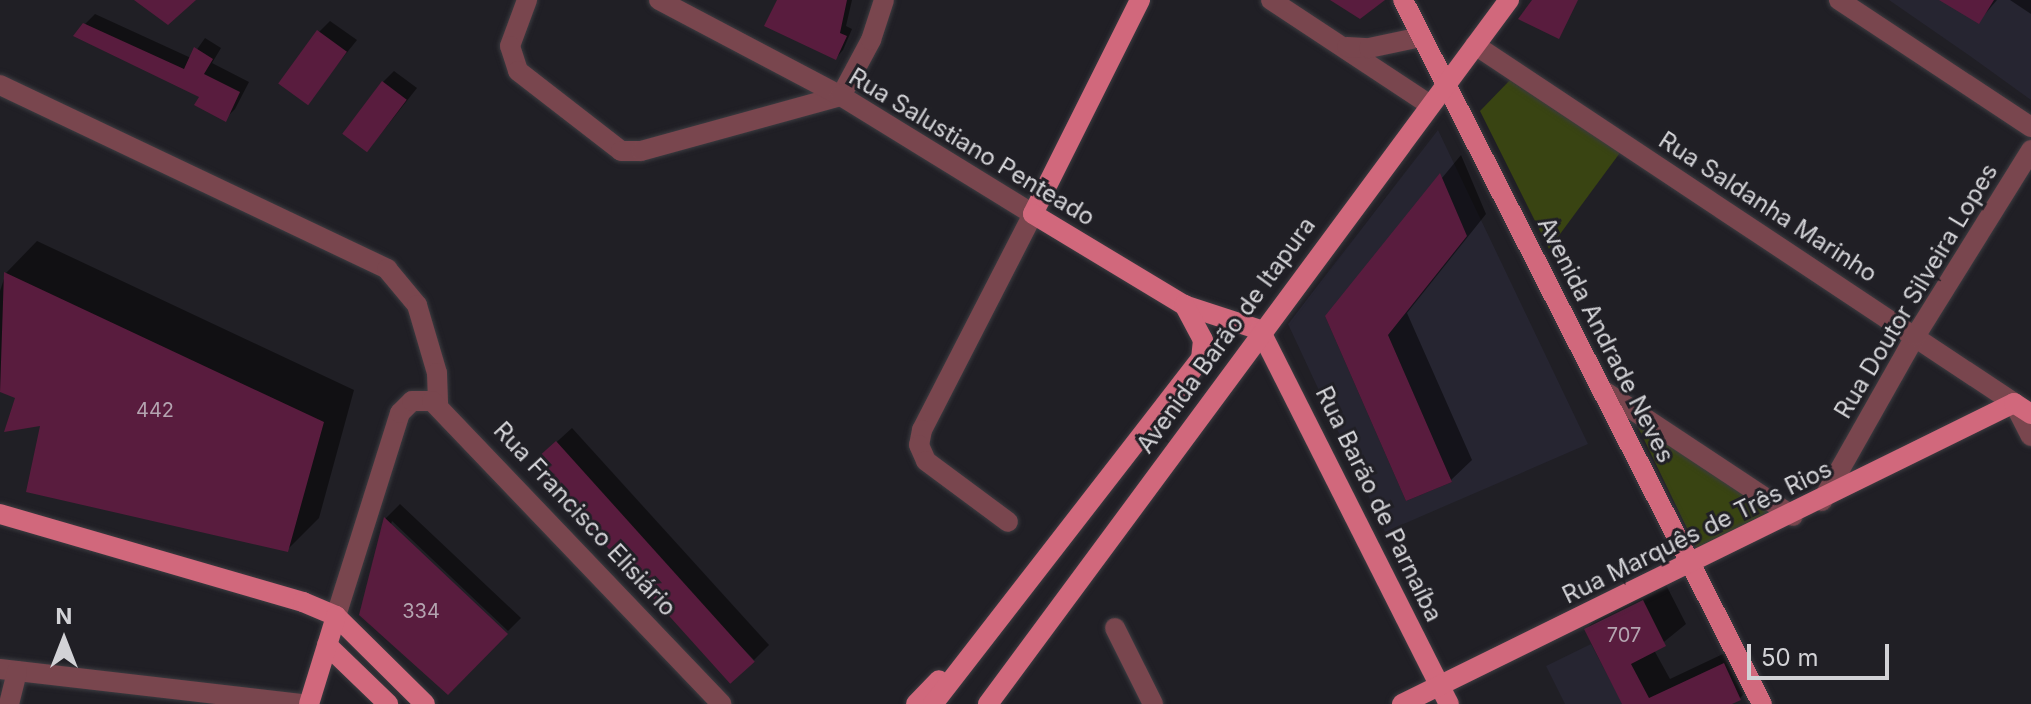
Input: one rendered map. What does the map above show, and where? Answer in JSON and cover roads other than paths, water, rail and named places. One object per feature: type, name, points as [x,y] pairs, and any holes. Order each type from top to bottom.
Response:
[{"type":"main road","points":[[1033,214],[1140,0]]},
{"type":"main road","name":"Avenida Andrade Neves","points":[[1403,0],[1762,704]]},
{"type":"main road","name":"Avenida Barão de Itapura","points":[[988,704],[1260,330],[1509,0]]},
{"type":"main road","name":"Rua Salustiano Penteado","points":[[1033,214],[1184,305],[1260,330]]},
{"type":"main road","name":"Avenida Barão de Itapura","points":[[933,704],[1201,359],[1203,340],[1184,305]]},
{"type":"main road","name":"Rua Barão de Parnaíba","points":[[1260,330],[1361,522],[1444,695]]},
{"type":"main road","name":"Rua Marquês de Três Rios","points":[[1402,704],[1444,695],[1692,562],[2022,409]]},
{"type":"main road","points":[[0,514],[303,602],[336,616],[425,704]]},
{"type":"main road","points":[[309,704],[336,616]]},
{"type":"main road","points":[[327,645],[388,704]]},
{"type":"main road","points":[[916,704],[934,685],[957,672]]},
{"type":"street","points":[[527,0],[510,46],[518,71],[621,151],[641,151],[841,96],[871,40],[884,0]]},
{"type":"street","name":"Rua Salustiano Penteado","points":[[659,0],[841,96],[1033,214]]},
{"type":"street","points":[[1271,0],[1429,104]]},
{"type":"street","points":[[1839,0],[2031,127]]},
{"type":"street","points":[[1344,46],[1369,48],[1421,37]]},
{"type":"street","name":"Rua Saldanha Marinho","points":[[1475,45],[1916,335],[2022,409]]},
{"type":"street","points":[[0,85],[387,269],[417,305],[437,373],[438,404],[412,401],[400,413],[336,616]]},
{"type":"street","name":"Rua Doutor Silveira Lopes","points":[[1822,501],[1916,335],[2031,150]]},
{"type":"street","points":[[1008,522],[926,461],[919,445],[922,430],[1033,214]]},
{"type":"street","points":[[1601,389],[1793,516]]},
{"type":"street","name":"Rua Francisco Elisiário","points":[[438,404],[722,704]]},
{"type":"street","points":[[2022,409],[2031,436]]},
{"type":"street","points":[[1115,628],[1153,704]]},
{"type":"street","points":[[9,704],[8,670],[301,704]]}]
